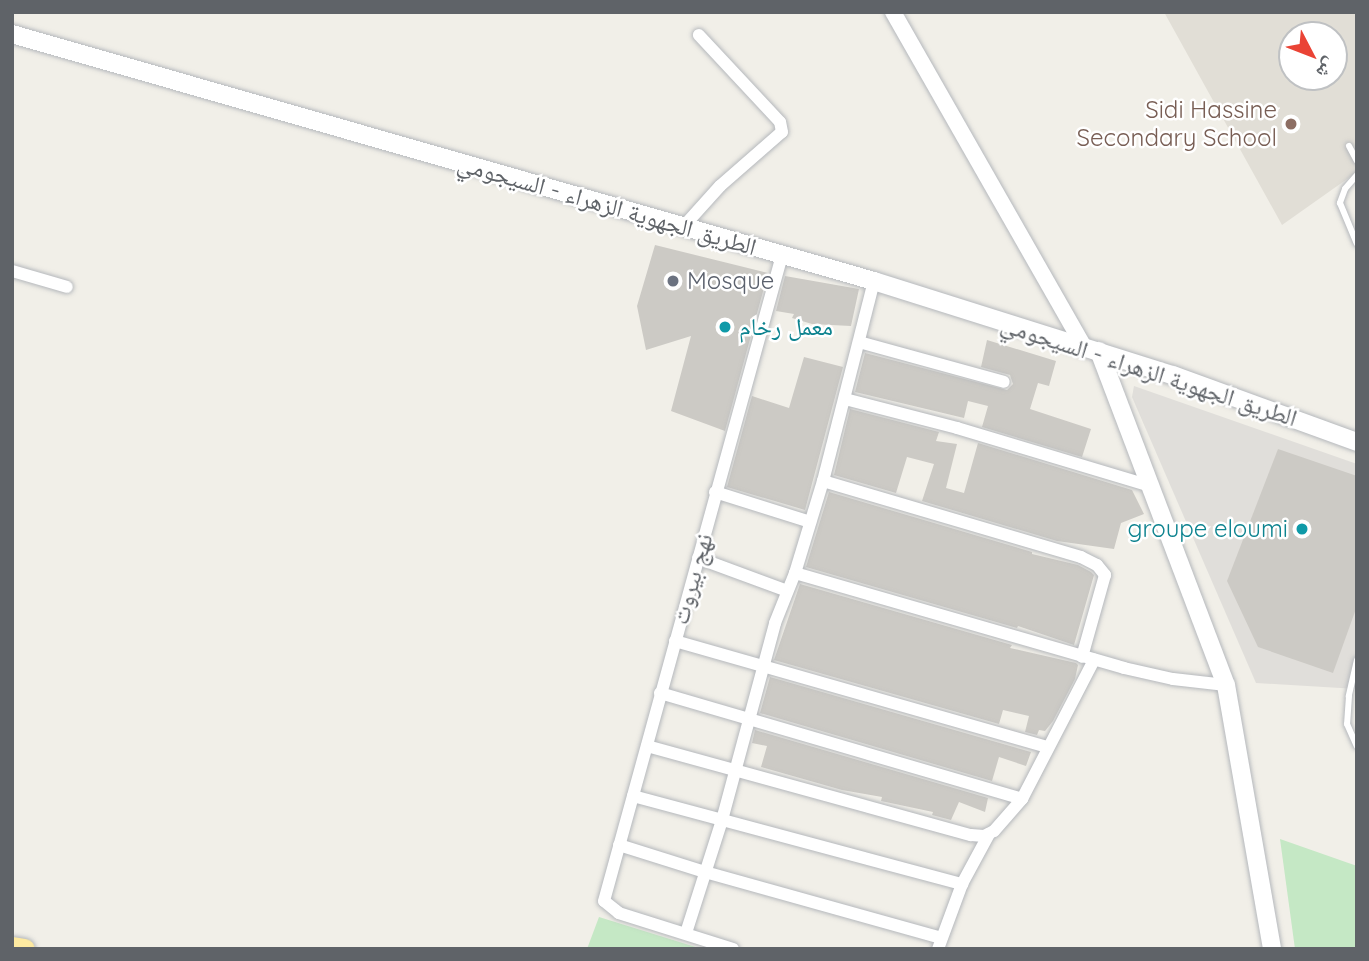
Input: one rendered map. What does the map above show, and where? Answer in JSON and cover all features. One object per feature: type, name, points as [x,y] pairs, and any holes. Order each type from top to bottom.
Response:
[{"type":"highway","points":[[12,947],[24,949]]},
{"type":"main road","name":"الطريق الجهوية الزهراء - السيجومي","points":[[12,34],[874,281],[1091,348],[1357,443]]},
{"type":"main road","points":[[1091,348],[1150,486],[1226,685],[1272,949]]},
{"type":"street","points":[[893,12],[1091,348]]},
{"type":"street","points":[[684,226],[720,186],[782,132],[779,122],[699,34]]},
{"type":"street","name":"نهج بيروت","points":[[686,933],[619,913],[606,904],[619,845],[674,641],[782,255]]},
{"type":"street","points":[[12,271],[67,287]]},
{"type":"street","points":[[733,949],[686,933],[722,820],[787,591],[823,481],[874,281]]},
{"type":"street","points":[[859,342],[1004,382]]},
{"type":"street","points":[[845,399],[957,428],[1150,486]]},
{"type":"street","points":[[619,845],[940,943],[962,884],[989,834],[1022,799],[1088,659],[1105,575],[1097,565],[1081,557],[823,481]]},
{"type":"street","points":[[715,492],[810,522]]},
{"type":"street","points":[[698,558],[787,591]]},
{"type":"street","points":[[795,573],[1088,659],[1173,680],[1226,685]]},
{"type":"street","points":[[674,641],[1046,747]]},
{"type":"street","points":[[660,693],[1022,799]]},
{"type":"street","points":[[646,746],[971,835],[989,834]]},
{"type":"street","points":[[633,796],[962,884]]},
{"type":"lane","points":[[1349,146],[1357,161]]},
{"type":"lane","points":[[1357,175],[1345,189],[1340,203],[1357,244]]},
{"type":"lane","points":[[1357,660],[1349,695],[1347,724],[1357,746]]},
{"type":"shaded area","name":"Sidi Hassine Secondary School","points":[[1164,12],[1357,12],[1357,172],[1282,225]]},
{"type":"shaded area","points":[[1134,386],[1357,464],[1357,689],[1256,683],[1132,397]]},
{"type":"green space","points":[[1280,839],[1357,866],[1357,949],[1295,949]]},
{"type":"green space","points":[[599,917],[702,949],[587,949]]},
{"type":"building","name":"معمل رخام","points":[[655,245],[768,273],[725,431],[671,411],[691,336],[646,350],[637,306]]},
{"type":"building","points":[[785,276],[859,289],[851,326],[812,324],[792,318],[794,314],[776,311]]},
{"type":"building","points":[[987,340],[1056,361],[1049,386],[1038,383],[1030,409],[1091,429],[1082,457],[982,427],[988,406],[968,401],[964,418],[855,392],[865,353],[1007,390],[1013,384],[1010,375],[981,367]]},
{"type":"building","points":[[804,357],[843,367],[805,510],[727,487],[752,396],[789,408]]},
{"type":"building","points":[[850,409],[939,432],[936,441],[957,444],[946,488],[964,493],[978,443],[1132,490],[1144,514],[1121,523],[1114,549],[1057,541],[922,501],[934,464],[907,457],[896,493],[834,475]]},
{"type":"building","name":"groupe eloumi","points":[[1278,449],[1357,476],[1357,606],[1333,673],[1258,647],[1227,581]]},
{"type":"building","points":[[829,492],[1032,554],[1078,565],[1091,572],[1094,575],[1074,645],[1018,626],[1017,628],[806,567]]},
{"type":"building","points":[[800,584],[1012,645],[1010,648],[1076,663],[1078,665],[1075,679],[1053,721],[1045,731],[1039,730],[1037,735],[1025,732],[1029,716],[1003,710],[999,724],[774,660]]},
{"type":"building","points":[[770,677],[1031,752],[1026,766],[999,757],[992,781],[760,713]]},
{"type":"building","points":[[755,730],[988,798],[985,812],[959,802],[951,820],[932,815],[933,812],[881,801],[882,797],[842,790],[761,767],[767,746],[752,743]]},
{"type":"place","name":"Sidi Hassine Secondary School","points":[[1291,124]]},
{"type":"place","name":"Mosque","points":[[673,281]]},
{"type":"place","name":"معمل رخام","points":[[725,327]]},
{"type":"place","name":"groupe eloumi","points":[[1302,529]]}]
